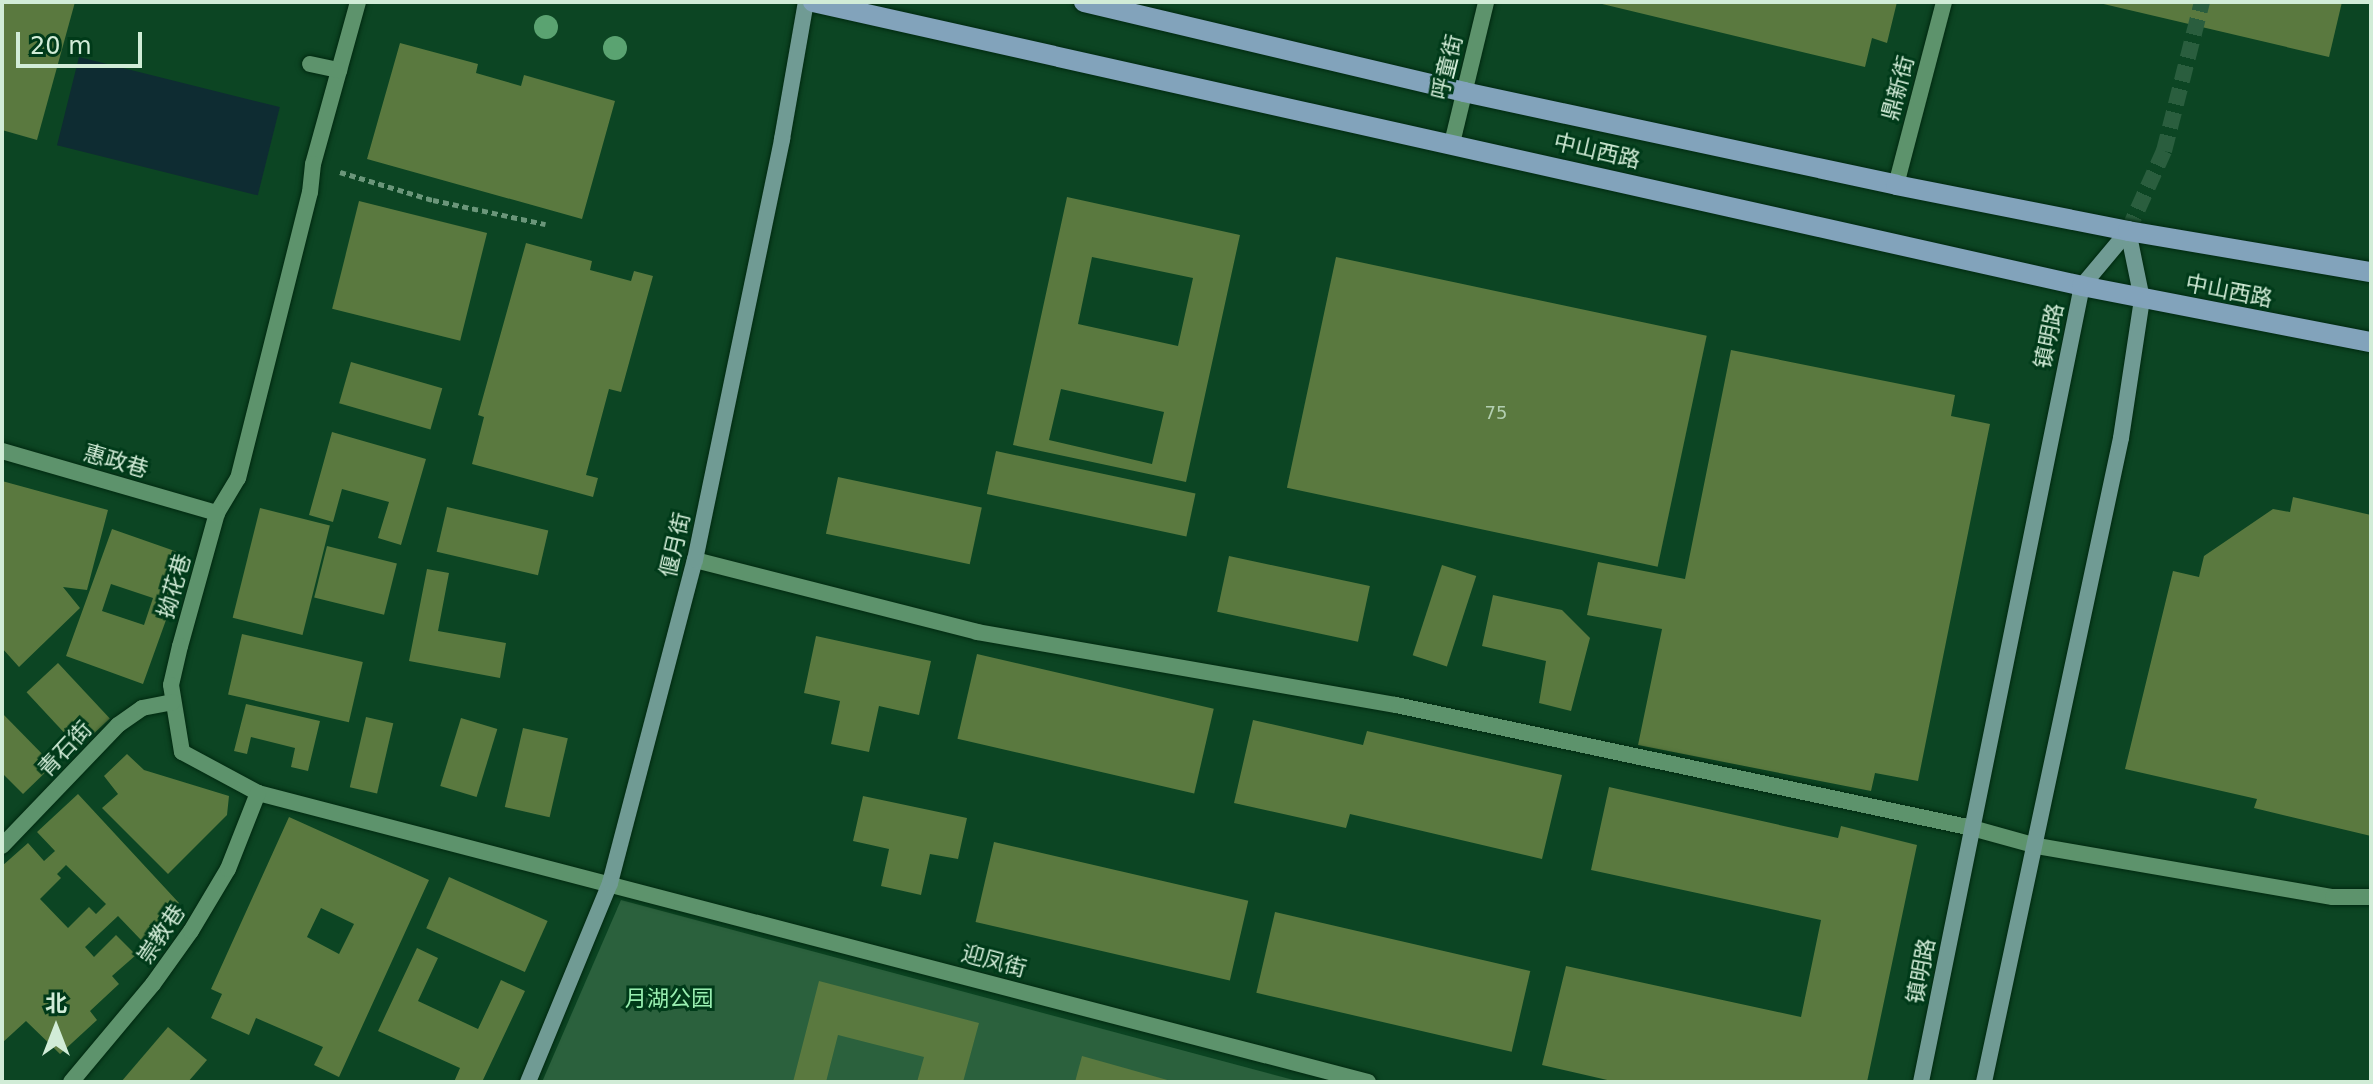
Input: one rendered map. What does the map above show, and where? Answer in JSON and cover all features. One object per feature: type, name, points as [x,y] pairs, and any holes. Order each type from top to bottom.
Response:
[{"type":"main road","name":"偃月街","points":[[528,1082],[610,883],[695,560],[782,139],[806,2]]},
{"type":"main road","name":"中山西路","points":[[813,2],[2082,286],[2371,342]]},
{"type":"main road","name":"中山西路","points":[[1084,2],[1464,92],[1896,185],[2128,231],[2371,272]]},
{"type":"main road","name":"镇明路","points":[[1921,1082],[2082,286],[2128,231]]},
{"type":"main road","points":[[1984,1082],[2037,846],[2121,438],[2142,299],[2128,231]]},
{"type":"street","name":"拗花巷","points":[[358,2],[313,164],[310,192],[238,478],[217,513],[180,646],[171,685],[182,752],[258,793],[610,883]]},
{"type":"street","name":"呼童街","points":[[1452,143],[1486,2]]},
{"type":"street","name":"鼎新街","points":[[1896,185],[1944,2]]},
{"type":"street","points":[[310,64],[339,70]]},
{"type":"street","name":"惠政巷","points":[[2,451],[217,513]]},
{"type":"street","points":[[695,560],[977,632],[1396,705],[1972,828],[2037,846],[2333,897],[2371,897]]},
{"type":"street","name":"青石街","points":[[2,846],[118,725],[142,708],[172,702]]},
{"type":"street","name":"崇教巷","points":[[71,1082],[153,984],[191,931],[228,869],[258,793]]},
{"type":"street","name":"迎凤街","points":[[610,883],[1368,1082]]},
{"type":"path","points":[[313,164],[433,200],[545,224]]},
{"type":"green space","name":"月湖公园","points":[[621,900],[1301,1082],[542,1082]]},
{"type":"water","points":[[79,57],[280,107],[258,195],[57,145]]},
{"type":"building","points":[[2,2],[75,2],[37,140],[2,130]]},
{"type":"building","points":[[1897,2],[1887,43],[1872,38],[1865,67],[1598,3]]},
{"type":"building","points":[[2095,2],[2342,2],[2329,57]]},
{"type":"building","points":[[400,43],[478,64],[476,73],[521,86],[524,75],[615,101],[582,219],[367,159]]},
{"type":"building","points":[[1067,197],[1240,235],[1186,482],[1013,445]],"holes":[[[1092,257],[1193,278],[1178,346],[1078,324]],[[1061,389],[1164,412],[1152,464],[1049,440]]]},
{"type":"building","points":[[359,201],[487,233],[460,341],[332,309]]},
{"type":"building","points":[[526,243],[592,261],[590,270],[631,281],[634,271],[653,276],[621,392],[609,389],[586,475],[598,478],[593,497],[472,464],[484,417],[478,415]]},
{"type":"building","points":[[1336,257],[1707,336],[1658,567],[1287,488]]},
{"type":"building","points":[[1731,350],[1955,395],[1951,416],[1990,424],[1918,781],[1875,773],[1871,791],[1638,745],[1662,629],[1587,615],[1598,562],[1685,579]]},
{"type":"building","points":[[351,362],[442,388],[430,430],[339,403]]},
{"type":"building","points":[[332,432],[426,459],[401,545],[378,538],[389,502],[342,489],[333,522],[309,515]]},
{"type":"building","points":[[996,451],[1196,493],[1186,536],[987,494]]},
{"type":"building","points":[[838,477],[982,508],[970,564],[826,534]]},
{"type":"building","points":[[2,481],[108,510],[87,590],[63,587],[80,608],[19,667],[2,648]]},
{"type":"building","points":[[2293,497],[2371,515],[2371,836],[2254,808],[2257,799],[2125,769],[2173,571],[2199,577],[2204,556],[2273,509],[2290,512]]},
{"type":"building","points":[[447,507],[548,530],[538,575],[437,552]]},
{"type":"building","points":[[260,508],[330,525],[303,635],[233,618]]},
{"type":"building","points":[[112,529],[189,556],[143,684],[66,656]],"holes":[[[111,584],[153,598],[144,625],[102,611]]]},
{"type":"building","points":[[327,546],[397,563],[384,615],[314,597]]},
{"type":"building","points":[[1229,556],[1370,586],[1358,642],[1217,612]]},
{"type":"building","points":[[1442,565],[1476,576],[1447,666],[1413,655]]},
{"type":"building","points":[[427,569],[449,573],[438,631],[506,643],[500,678],[409,661]]},
{"type":"building","points":[[1493,595],[1562,610],[1590,638],[1571,711],[1539,703],[1546,661],[1482,646]]},
{"type":"building","points":[[242,634],[363,662],[349,722],[228,694]]},
{"type":"building","points":[[816,636],[931,661],[919,715],[879,706],[869,752],[831,744],[840,701],[804,693]]},
{"type":"building","points":[[977,654],[1214,709],[1194,793],[957,739]]},
{"type":"building","points":[[58,663],[110,719],[78,748],[27,692]]},
{"type":"building","points":[[246,704],[320,721],[308,771],[291,767],[295,748],[251,737],[247,754],[234,751]]},
{"type":"building","points":[[2,713],[53,765],[23,794],[2,773]]},
{"type":"building","points":[[366,717],[393,723],[377,793],[350,787]]},
{"type":"building","points":[[461,718],[497,729],[477,797],[440,786]]},
{"type":"building","points":[[1253,720],[1363,745],[1367,731],[1562,775],[1542,859],[1350,814],[1346,828],[1234,803]]},
{"type":"building","points":[[523,728],[568,738],[550,817],[505,807]]},
{"type":"building","points":[[127,754],[144,770],[229,796],[227,815],[168,874],[102,808],[118,794],[104,776]]},
{"type":"building","points":[[1609,787],[1838,838],[1841,826],[1917,845],[1867,1082],[1616,1082],[1542,1065],[1566,966],[1801,1017],[1821,920],[1591,870]]},
{"type":"building","points":[[78,794],[179,903],[141,940],[118,916],[85,947],[94,957],[116,935],[136,955],[112,976],[119,984],[90,1011],[97,1020],[60,1054],[26,1021],[2,1043],[2,866],[28,843],[44,861],[55,851],[37,832]],"holes":[[[66,865],[106,904],[96,914],[89,907],[68,928],[40,899],[61,878],[57,874]]]},
{"type":"building","points":[[863,796],[967,818],[958,859],[930,854],[921,895],[881,886],[889,849],[853,841]]},
{"type":"building","points":[[289,817],[429,880],[339,1077],[314,1065],[323,1047],[256,1018],[249,1035],[211,1018],[222,994],[211,989]],"holes":[[[321,908],[354,924],[339,954],[307,937]]]},
{"type":"building","points":[[994,842],[1248,901],[1230,981],[976,922]]},
{"type":"building","points":[[449,877],[548,921],[525,972],[426,928]]},
{"type":"building","points":[[1275,912],[1530,971],[1512,1052],[1256,993]]},
{"type":"building","points":[[417,948],[438,958],[418,1001],[478,1029],[501,980],[525,991],[482,1082],[454,1082],[460,1068],[378,1031]]},
{"type":"building","points":[[819,981],[979,1023],[963,1082],[917,1082],[924,1057],[838,1035],[826,1082],[793,1082]]},
{"type":"building","points":[[168,1027],[207,1060],[188,1082],[121,1082]]},
{"type":"building","points":[[1082,1056],[1171,1081],[1171,1082],[1075,1082]]},
{"type":"tunnel","points":[[2128,231],[2164,151],[2202,2]]}]
